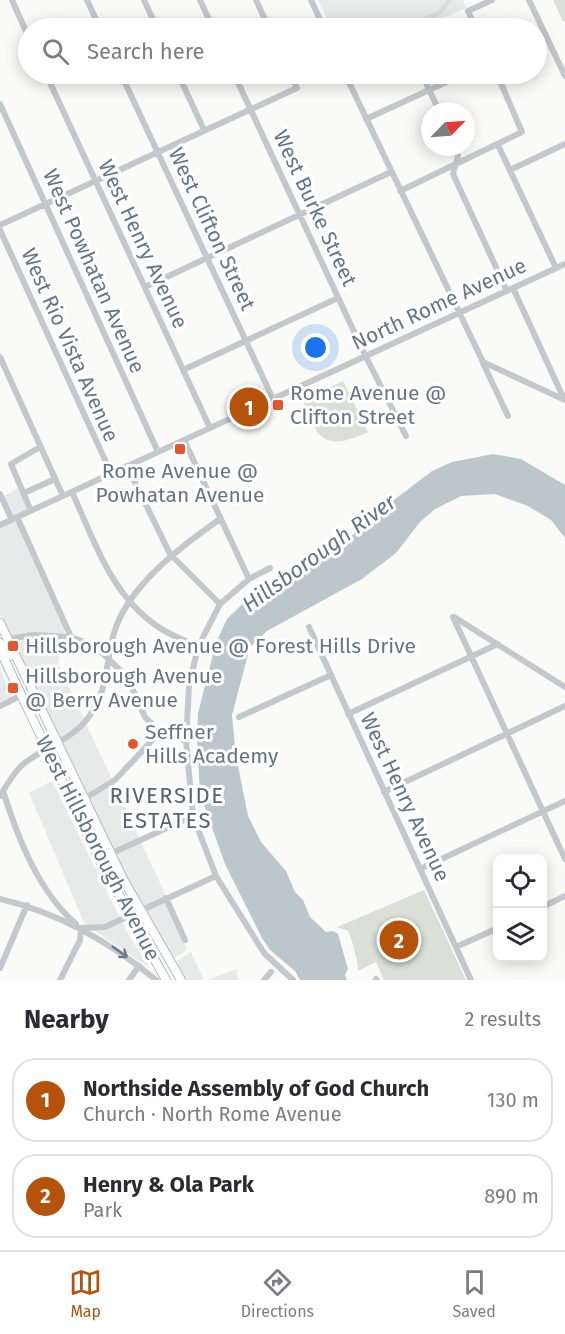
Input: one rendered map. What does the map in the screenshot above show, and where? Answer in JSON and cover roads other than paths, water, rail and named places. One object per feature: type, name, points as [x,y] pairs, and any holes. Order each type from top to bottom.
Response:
[{"type":"main road","name":"West Hillsborough Avenue","points":[[0,623],[4,641],[32,689],[110,854],[181,980]]},
{"type":"main road","points":[[0,634],[4,641]]},
{"type":"main road","name":"West Hillsborough Avenue","points":[[0,650],[129,916],[166,980]]},
{"type":"street","points":[[12,0],[20,18]]},
{"type":"street","points":[[87,0],[95,18]]},
{"type":"street","points":[[144,0],[152,18]]},
{"type":"street","points":[[200,0],[208,18]]},
{"type":"street","points":[[256,0],[264,18]]},
{"type":"street","points":[[311,0],[319,18]]},
{"type":"street","points":[[471,18],[468,11],[492,0]]},
{"type":"street","points":[[529,0],[538,18]]},
{"type":"street","points":[[547,38],[565,76]]},
{"type":"street","name":"West Henry Avenue","points":[[51,84],[210,428]]},
{"type":"street","name":"West Clifton Street","points":[[126,84],[273,399]]},
{"type":"street","points":[[183,84],[204,130]]},
{"type":"street","name":"West Burke Street","points":[[239,84],[338,298],[406,436]]},
{"type":"street","points":[[0,225],[297,87],[295,84]]},
{"type":"street","points":[[350,84],[457,314],[508,416]]},
{"type":"street","points":[[427,84],[435,102]]},
{"type":"street","points":[[366,119],[443,84]]},
{"type":"street","points":[[400,191],[522,132],[502,84]]},
{"type":"street","name":"West Powhatan Avenue","points":[[0,104],[158,452]]},
{"type":"street","points":[[510,170],[565,144]]},
{"type":"street","points":[[498,145],[555,268]]},
{"type":"street","points":[[456,156],[457,162],[453,174],[564,399]]},
{"type":"street","points":[[145,287],[391,172]]},
{"type":"street","name":"West Rio Vista Avenue","points":[[0,231],[111,473]]},
{"type":"street","name":"North Rome Avenue","points":[[0,525],[565,264]]},
{"type":"street","points":[[183,370],[338,298]]},
{"type":"street","points":[[0,357],[63,496]]},
{"type":"street","points":[[483,362],[564,399]]},
{"type":"street","points":[[184,440],[249,579]]},
{"type":"street","points":[[31,511],[11,464],[40,447]]},
{"type":"street","name":"West Rio Vista Avenue","points":[[128,466],[170,554],[220,604]]},
{"type":"street","points":[[24,493],[55,479]]},
{"type":"street","points":[[72,492],[113,581],[130,602],[157,626],[198,647]]},
{"type":"street","points":[[0,494],[14,518],[71,637]]},
{"type":"street","points":[[156,980],[63,913],[48,892],[16,830],[1,794],[21,766],[78,730],[89,717],[105,688],[108,658],[116,626],[130,602],[170,554],[220,519]]},
{"type":"street","points":[[270,568],[249,579],[220,604],[198,647],[189,686],[186,741],[193,816],[216,876],[264,953],[293,980]]},
{"type":"street","points":[[565,687],[453,617],[565,859]]},
{"type":"street","name":"West Henry Avenue","points":[[309,627],[471,980]]},
{"type":"street","points":[[4,641],[33,635],[71,637],[95,646],[126,677],[146,717],[160,732],[186,741]]},
{"type":"street","points":[[348,714],[498,644]]},
{"type":"street","points":[[239,717],[331,675]]},
{"type":"street","points":[[0,706],[22,695]]},
{"type":"street","points":[[384,792],[565,706]]},
{"type":"street","points":[[84,799],[114,780],[160,732]]},
{"type":"street","points":[[420,869],[565,801]]},
{"type":"street","points":[[110,854],[193,816]]},
{"type":"street","points":[[0,899],[27,905],[81,928],[105,927],[216,876]]},
{"type":"street","points":[[547,905],[565,896]]},
{"type":"street","points":[[166,898],[185,940]]},
{"type":"street","points":[[0,968],[27,905]]},
{"type":"street","points":[[60,980],[80,940],[81,928]]},
{"type":"street","points":[[456,947],[493,930]]},
{"type":"street","points":[[129,980],[139,966]]},
{"type":"street","points":[[264,980],[271,972]]},
{"type":"water","name":"Hillsborough River","points":[[493,454],[521,459],[565,485],[565,538],[551,520],[528,506],[495,494],[461,496],[435,509],[420,522],[396,553],[362,579],[267,631],[250,647],[232,715],[236,756],[248,816],[261,842],[286,871],[310,917],[326,932],[333,931],[338,934],[348,969],[345,975],[347,980],[300,980],[295,971],[270,950],[262,938],[225,864],[200,794],[198,713],[216,643],[227,619],[258,589],[301,568],[317,554],[356,533],[373,516],[432,471],[452,462]]},
{"type":"place","name":"Rome Avenue @ Clifton Street","points":[[278,405]]},
{"type":"place","name":"Northside Assembly of God Church","points":[[249,407]]},
{"type":"place","name":"Rome Avenue @ Powhatan Avenue","points":[[180,449]]},
{"type":"place","name":"Hillsborough Avenue @ Forest Hills Drive","points":[[13,646]]},
{"type":"place","name":"Hillsborough Avenue @ Berry Avenue","points":[[13,688]]},
{"type":"place","name":"Seffner Hills Academy","points":[[133,744]]},
{"type":"place","name":"Henry & Ola Park","points":[[399,940]]},
{"type":"district","name":"RIVERSIDE ESTATES","points":[[167,808]]}]
